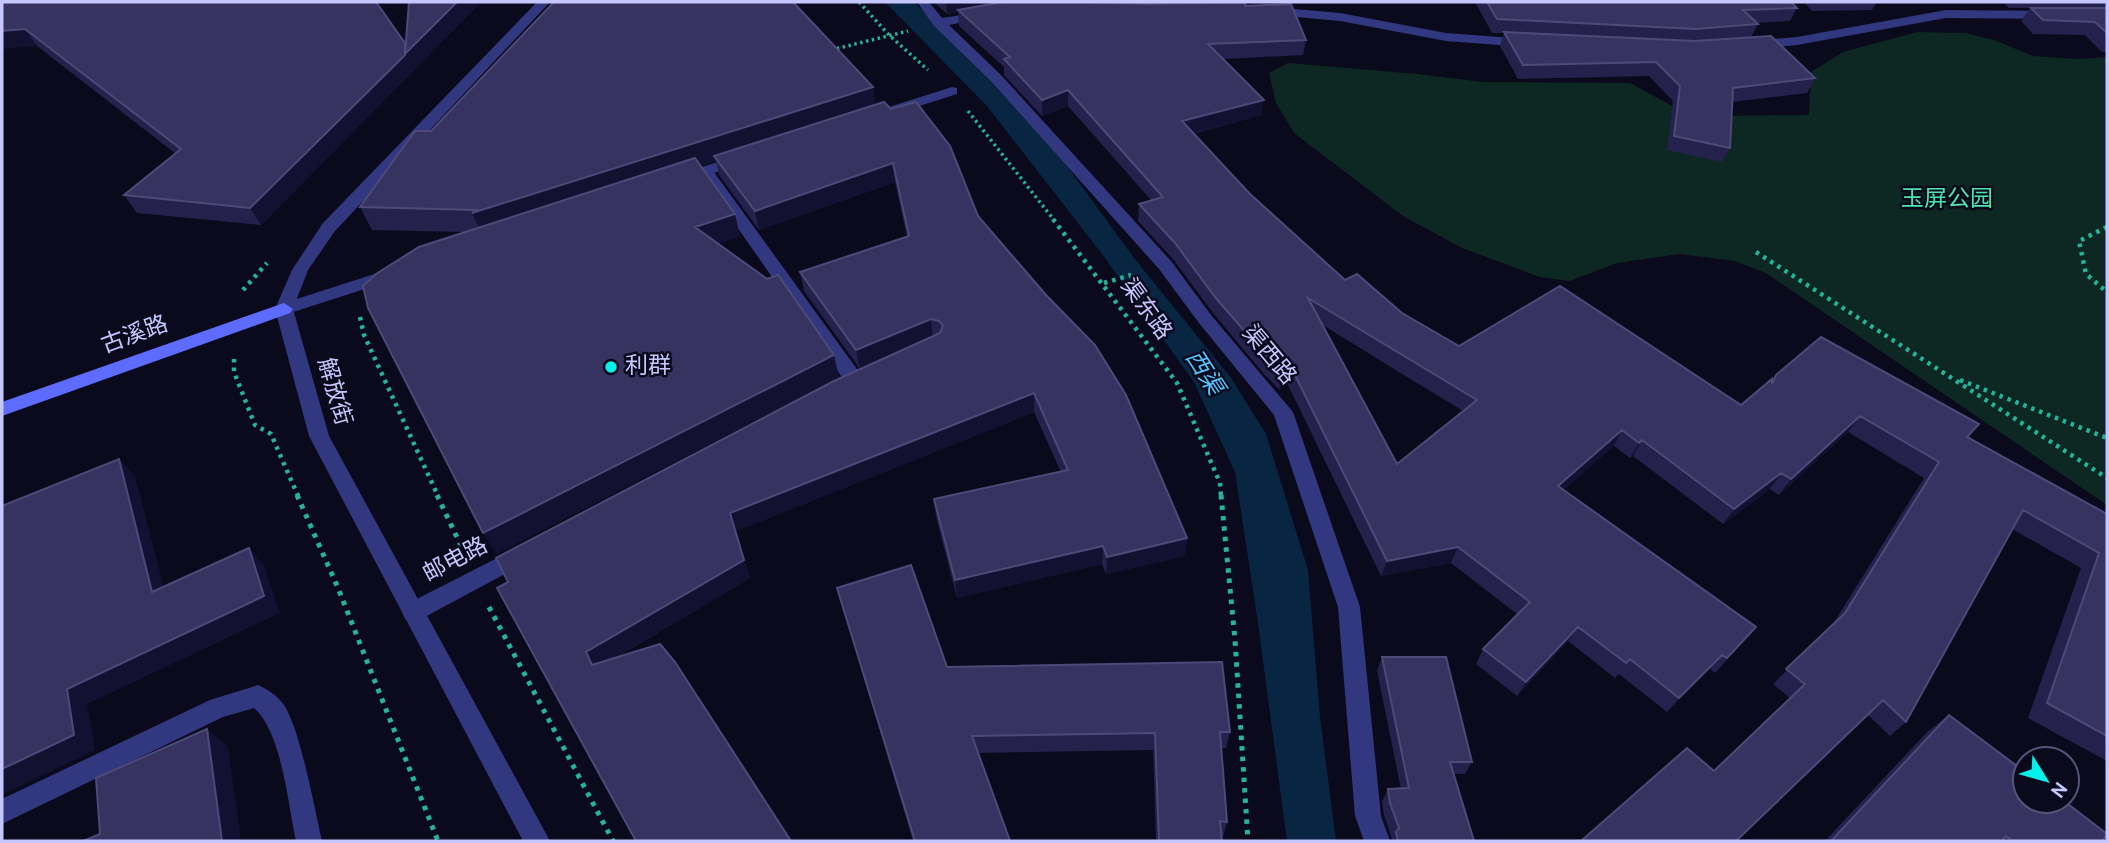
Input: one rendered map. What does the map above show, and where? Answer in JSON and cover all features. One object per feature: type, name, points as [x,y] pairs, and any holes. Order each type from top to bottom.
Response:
[{"type":"main road","name":"古溪路","points":[[2,409],[284,309]]},
{"type":"street","points":[[284,309],[300,270],[330,227],[544,2]]},
{"type":"street","name":"渠西路","points":[[923,2],[939,23],[996,78],[1165,265],[1205,319],[1283,412],[1349,607],[1368,816],[1377,841]]},
{"type":"street","points":[[939,23],[994,11]]},
{"type":"street","points":[[1252,11],[1340,17],[1446,37],[1539,43]]},
{"type":"street","points":[[1743,45],[1797,41],[1946,14],[2067,15]]},
{"type":"street","points":[[874,116],[952,91]]},
{"type":"street","points":[[667,184],[758,154]]},
{"type":"street","points":[[706,171],[855,381]]},
{"type":"street","points":[[284,309],[406,269]]},
{"type":"street","name":"解放街","points":[[284,309],[319,436],[537,841]]},
{"type":"street","points":[[830,392],[878,371]]},
{"type":"street","name":"邮电路","points":[[413,612],[537,547]]},
{"type":"street","points":[[2,812],[218,708],[258,696],[275,711],[288,750],[309,841]]},
{"type":"path","name":"渠东路","points":[[859,2],[889,36],[952,91],[1104,283],[1177,383],[1220,483],[1235,640],[1248,841]]},
{"type":"path","points":[[819,53],[889,36]]},
{"type":"path","points":[[2107,227],[2079,241],[2086,274],[2107,292]]},
{"type":"path","points":[[1756,251],[2107,478]]},
{"type":"path","points":[[273,257],[236,299],[234,372],[255,425],[271,434],[298,492],[438,841]]},
{"type":"path","points":[[354,286],[364,335],[476,579],[614,841]]},
{"type":"path","points":[[1950,376],[2107,438]]},
{"type":"green space","name":"玉屏公园","points":[[1917,32],[1966,33],[1994,40],[2033,56],[2078,59],[2107,57],[2107,505],[1766,273],[1735,261],[1679,254],[1617,263],[1569,281],[1540,277],[1462,248],[1403,216],[1294,133],[1276,103],[1269,73],[1288,63],[1483,82],[1630,83],[1683,112],[1709,116],[1809,115],[1811,72],[1843,52]]},
{"type":"water","name":"西渠","points":[[885,2],[914,2],[988,75],[1064,162],[1134,258],[1231,378],[1266,434],[1308,570],[1320,717],[1336,841],[1287,841],[1235,472],[1194,382],[1102,254],[987,106]]},
{"type":"building","points":[[2,2],[376,2],[405,43],[405,55],[250,208],[124,195],[181,149],[25,29],[2,31]]},
{"type":"building","points":[[409,2],[457,2],[405,54]]},
{"type":"building","points":[[554,2],[793,2],[873,87],[472,213],[478,210],[360,207],[415,131],[431,131]]},
{"type":"building","points":[[1003,2],[1246,2],[1245,6],[1291,4],[1306,40],[1208,44],[1264,100],[1182,121],[1250,194],[1345,280],[1357,274],[1402,313],[1459,346],[1560,286],[1741,405],[1772,379],[1772,384],[1776,375],[1821,337],[1979,424],[1967,437],[2107,514],[2107,736],[2047,703],[2099,553],[2023,510],[1906,722],[1883,700],[1736,841],[1581,841],[1687,748],[1714,771],[1805,684],[1786,669],[1845,613],[1939,462],[1860,416],[1791,479],[1781,473],[1734,509],[1642,440],[1639,443],[1622,430],[1558,486],[1756,627],[1727,658],[1722,655],[1679,698],[1630,659],[1626,663],[1578,627],[1526,682],[1483,649],[1530,602],[1458,547],[1387,561],[1292,369],[1283,373],[1267,357],[1215,297],[1175,243],[1139,204],[1163,197],[1068,90],[1042,100],[1004,59],[1010,57],[958,10]],"holes":[[[1308,298],[1477,400],[1397,464]]]},
{"type":"building","points":[[1487,2],[1791,2],[1797,8],[1743,10],[1758,24],[1695,29],[1497,19]]},
{"type":"building","points":[[2031,8],[2107,8],[2107,33],[2095,22],[2043,20]]},
{"type":"building","points":[[1504,32],[1695,41],[1771,36],[1815,78],[1733,88],[1730,148],[1674,136],[1680,86],[1656,62],[1523,65]]},
{"type":"building","points":[[884,102],[891,109],[916,102],[950,146],[978,216],[1046,295],[1095,345],[1126,395],[1187,538],[1107,557],[1103,546],[955,580],[934,499],[1068,470],[1034,393],[730,513],[744,560],[586,652],[592,665],[660,644],[675,662],[791,841],[636,841],[497,588],[508,582],[496,558],[834,381],[940,333],[943,326],[939,321],[931,319],[856,350],[800,272],[909,236],[893,163],[755,211],[714,156]]},
{"type":"building","name":"利群","points":[[695,158],[735,214],[695,227],[767,279],[778,275],[834,355],[483,533],[368,308],[363,286],[376,274],[419,247]]},
{"type":"building","points":[[119,459],[152,592],[249,548],[264,596],[67,689],[74,735],[2,769],[2,506]]},
{"type":"building","points":[[911,565],[947,667],[1222,662],[1230,732],[1220,732],[1227,822],[1220,821],[1222,841],[1159,841],[1155,733],[972,736],[1010,841],[915,841],[837,588]]},
{"type":"building","points":[[1382,657],[1446,657],[1472,762],[1450,762],[1474,841],[1398,841],[1396,832],[1399,828],[1388,789],[1409,788]]},
{"type":"building","points":[[1949,715],[2011,762],[2011,815],[2081,814],[2107,834],[2102,841],[2012,841],[2006,836],[2002,841],[1831,841]]},
{"type":"building","points":[[207,729],[222,841],[83,841],[100,834],[96,778]]},
{"type":"place","name":"利群","points":[[611,367]]}]
